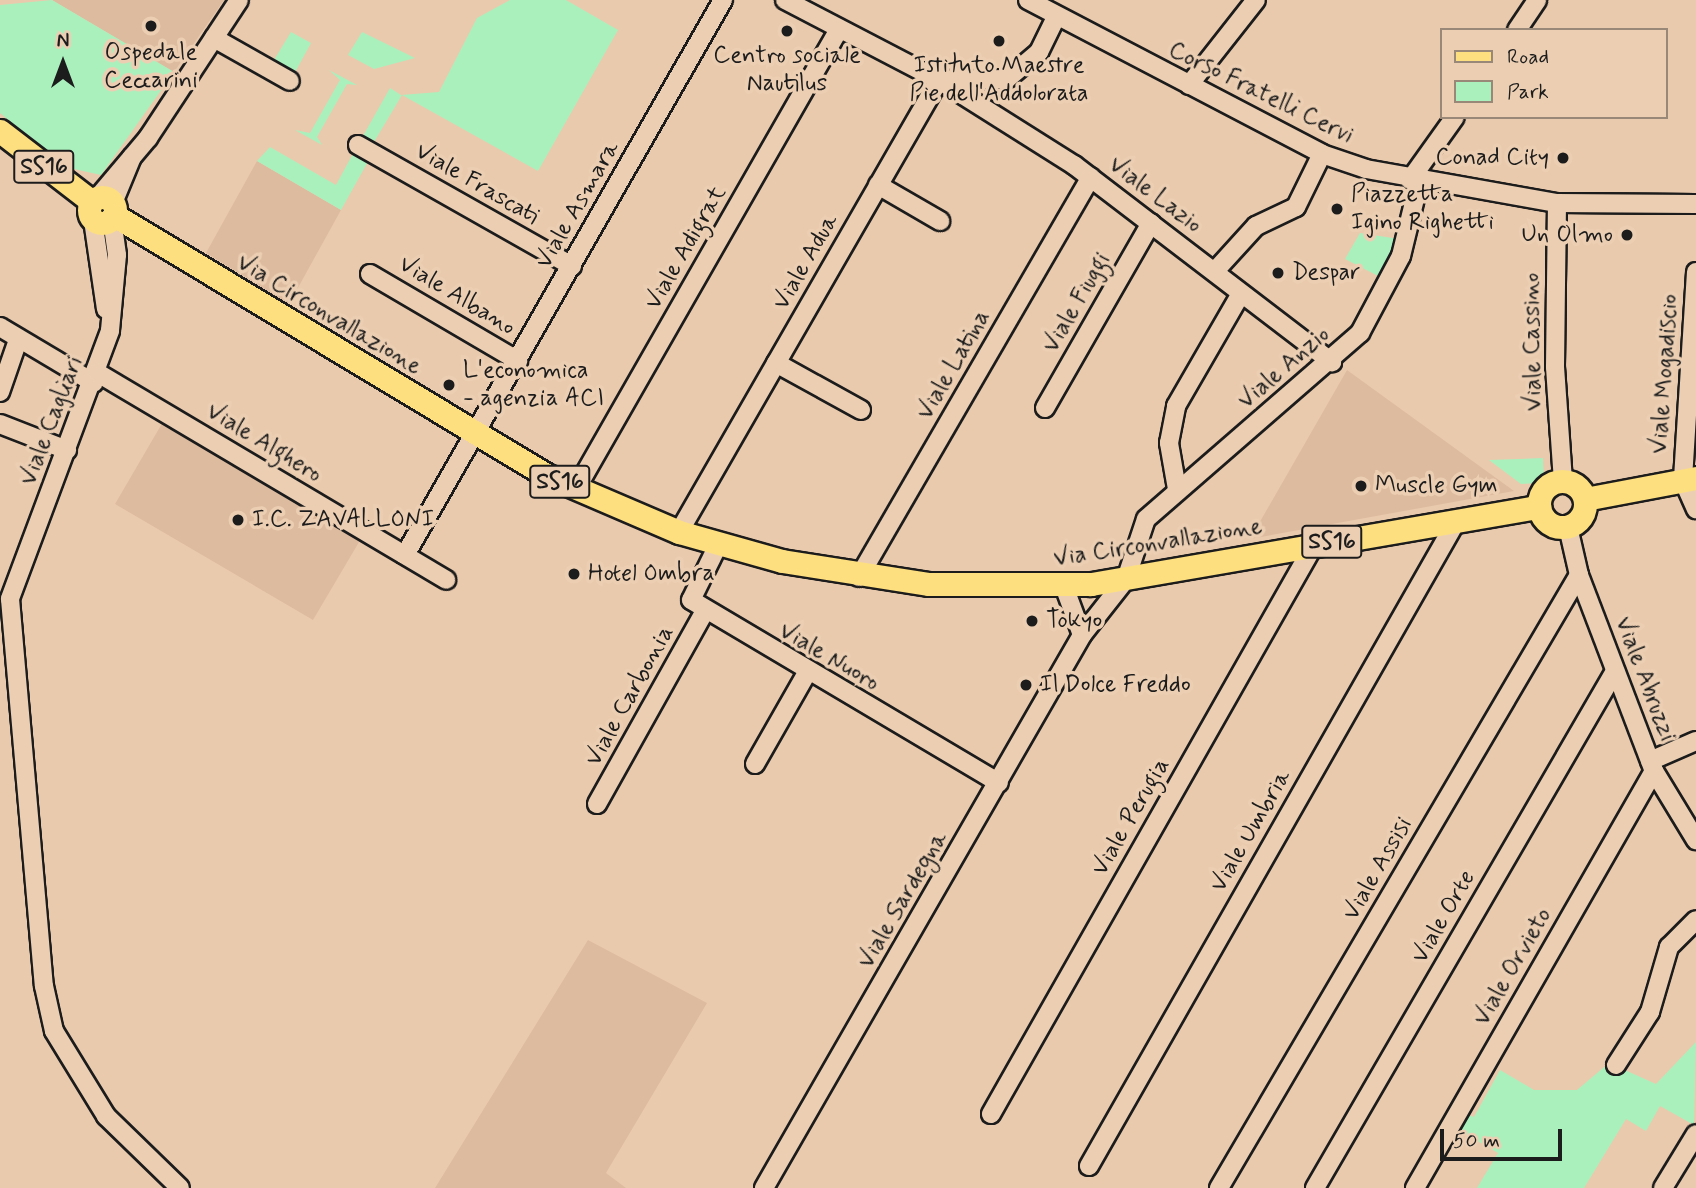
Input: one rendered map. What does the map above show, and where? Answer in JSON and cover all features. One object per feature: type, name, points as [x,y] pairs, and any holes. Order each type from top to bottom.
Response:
[{"type":"main road","name":"Via Circonvallazione","points":[[0,131],[104,209],[476,435],[576,489],[718,545],[859,576],[1064,586],[1126,579],[1539,507]]},
{"type":"main road","points":[[1585,499],[1689,479]]},
{"type":"main road","points":[[1563,481],[1585,499],[1580,520],[1568,527],[1552,525],[1539,507],[1543,491],[1563,481]]},
{"type":"street","points":[[104,209],[132,157],[239,0]]},
{"type":"street","name":"Viale Asmara","points":[[476,435],[723,0]]},
{"type":"street","name":"Viale Lazio","points":[[785,0],[838,31],[939,80],[1091,177],[1215,271],[1240,295],[1332,362]]},
{"type":"street","name":"Corso Fratelli Cervi","points":[[1028,0],[1322,154],[1414,181],[1557,203],[1696,204]]},
{"type":"street","points":[[1189,85],[1256,0]]},
{"type":"street","points":[[1518,28],[1538,0]]},
{"type":"street","name":"Viale Lazio","points":[[939,80],[1007,79],[1039,52],[1056,17]]},
{"type":"street","name":"Viale Adigrat","points":[[576,489],[838,31]]},
{"type":"street","points":[[214,38],[290,81]]},
{"type":"street","name":"Viale Adua","points":[[679,531],[939,80]]},
{"type":"street","points":[[1414,181],[1454,119]]},
{"type":"street","name":"Viale Frascati","points":[[358,145],[572,266]]},
{"type":"street","points":[[1215,271],[1249,232],[1296,207],[1322,154]]},
{"type":"street","name":"Viale Latina","points":[[859,576],[1091,177]]},
{"type":"street","name":"Viale Anzio","points":[[1126,579],[1146,519],[1177,489],[1332,362],[1360,332],[1401,256],[1414,181]]},
{"type":"street","points":[[878,185],[940,221]]},
{"type":"street","name":"Viale Cassino","points":[[1557,203],[1555,367],[1563,481]]},
{"type":"street","name":"Viale Cagliari","points":[[104,209],[110,331],[96,378],[5,597],[44,986],[54,1031],[106,1116],[180,1188]]},
{"type":"street","name":"Viale Fiuggi","points":[[1045,408],[1151,223]]},
{"type":"street","name":"Viale Mogadiscio","points":[[1689,479],[1696,272]]},
{"type":"street","name":"Viale Albano","points":[[370,274],[518,361]]},
{"type":"street","points":[[1177,489],[1168,443],[1176,407],[1240,295]]},
{"type":"street","name":"Viale Alghero","points":[[0,327],[18,340],[96,378],[446,580]]},
{"type":"street","points":[[0,392],[18,340]]},
{"type":"street","points":[[776,363],[861,410]]},
{"type":"street","points":[[0,424],[67,450]]},
{"type":"street","points":[[405,555],[476,435]]},
{"type":"street","points":[[1689,479],[1696,509]]},
{"type":"street","name":"Viale Umbria","points":[[1088,1166],[1457,520]]},
{"type":"street","name":"Viale Abruzzi","points":[[1568,527],[1579,575],[1652,766],[1696,840]]},
{"type":"street","points":[[705,611],[691,600],[718,545]]},
{"type":"street","name":"Viale Perugia","points":[[991,1114],[1314,545]]},
{"type":"street","name":"Viale Assisi","points":[[1219,1188],[1579,575]]},
{"type":"street","name":"Viale Sardegna","points":[[764,1188],[1083,635],[1126,579]]},
{"type":"street","points":[[1064,586],[1083,635]]},
{"type":"street","name":"Viale Nuoro","points":[[705,611],[999,783]]},
{"type":"street","name":"Viale Carbonia","points":[[597,804],[705,611]]},
{"type":"street","name":"Viale Orte","points":[[1315,1188],[1615,671]]},
{"type":"street","points":[[755,764],[807,673]]},
{"type":"street","points":[[1652,766],[1696,741]]},
{"type":"street","name":"Viale Orvieto","points":[[1415,1188],[1652,766]]},
{"type":"street","points":[[1616,1065],[1650,1012],[1669,947],[1696,920]]},
{"type":"street","points":[[1663,1188],[1696,1134]]},
{"type":"shaded area","name":"Ospedale Ceccarini","points":[[52,0],[224,0],[174,72]]},
{"type":"shaded area","points":[[257,161],[341,210],[289,304],[206,253]]},
{"type":"shaded area","points":[[1347,370],[1514,491],[1250,539]]},
{"type":"shaded area","name":"I.C. ZAVALLONI","points":[[164,420],[362,537],[313,620],[115,504]]},
{"type":"shaded area","points":[[588,940],[707,1003],[606,1173],[626,1188],[435,1188]]},
{"type":"green space","points":[[52,0],[174,72],[101,175],[65,167],[0,113],[0,5]]},
{"type":"green space","points":[[510,0],[566,0],[618,30],[538,171],[402,95],[374,142],[363,136],[390,88],[401,95],[439,92],[477,18]]},
{"type":"green space","points":[[291,32],[311,43],[293,76],[271,65]]},
{"type":"green space","points":[[362,32],[415,58],[374,69],[348,55]]},
{"type":"green space","points":[[329,70],[357,85],[347,84],[317,137],[322,145],[295,130],[310,133],[340,80]]},
{"type":"green space","points":[[270,147],[336,185],[355,150],[370,158],[341,210],[257,161]]},
{"type":"green space","points":[[1360,233],[1399,239],[1380,277],[1345,259]]},
{"type":"green space","points":[[1543,458],[1544,483],[1521,484],[1489,460]]},
{"type":"green space","points":[[1696,1042],[1694,1125],[1660,1106],[1646,1131],[1626,1119],[1584,1188],[1477,1188],[1498,1153],[1457,1129],[1466,1114],[1474,1117],[1500,1070],[1534,1090],[1577,1090],[1609,1063],[1656,1084]]},
{"type":"place","name":"Ospedale Ceccarini","points":[[151,26]]},
{"type":"place","name":"Centro sociale Nautilus","points":[[787,31]]},
{"type":"place","name":"Istituto Maestre Pie dell'Addolorata","points":[[999,41]]},
{"type":"place","name":"Conad City","points":[[1563,158]]},
{"type":"place","name":"Piazzetta Igino Righetti","points":[[1337,209]]},
{"type":"place","name":"Un Olmo","points":[[1627,235]]},
{"type":"place","name":"Despar","points":[[1278,273]]},
{"type":"place","name":"L'economica - agenzia ACI","points":[[449,385]]},
{"type":"place","name":"Muscle Gym","points":[[1361,486]]},
{"type":"place","name":"I.C. ZAVALLONI","points":[[238,520]]},
{"type":"place","name":"Hotel Ombra","points":[[574,574]]},
{"type":"place","name":"Tokyo","points":[[1032,621]]},
{"type":"place","name":"Il Dolce Freddo","points":[[1026,685]]}]
